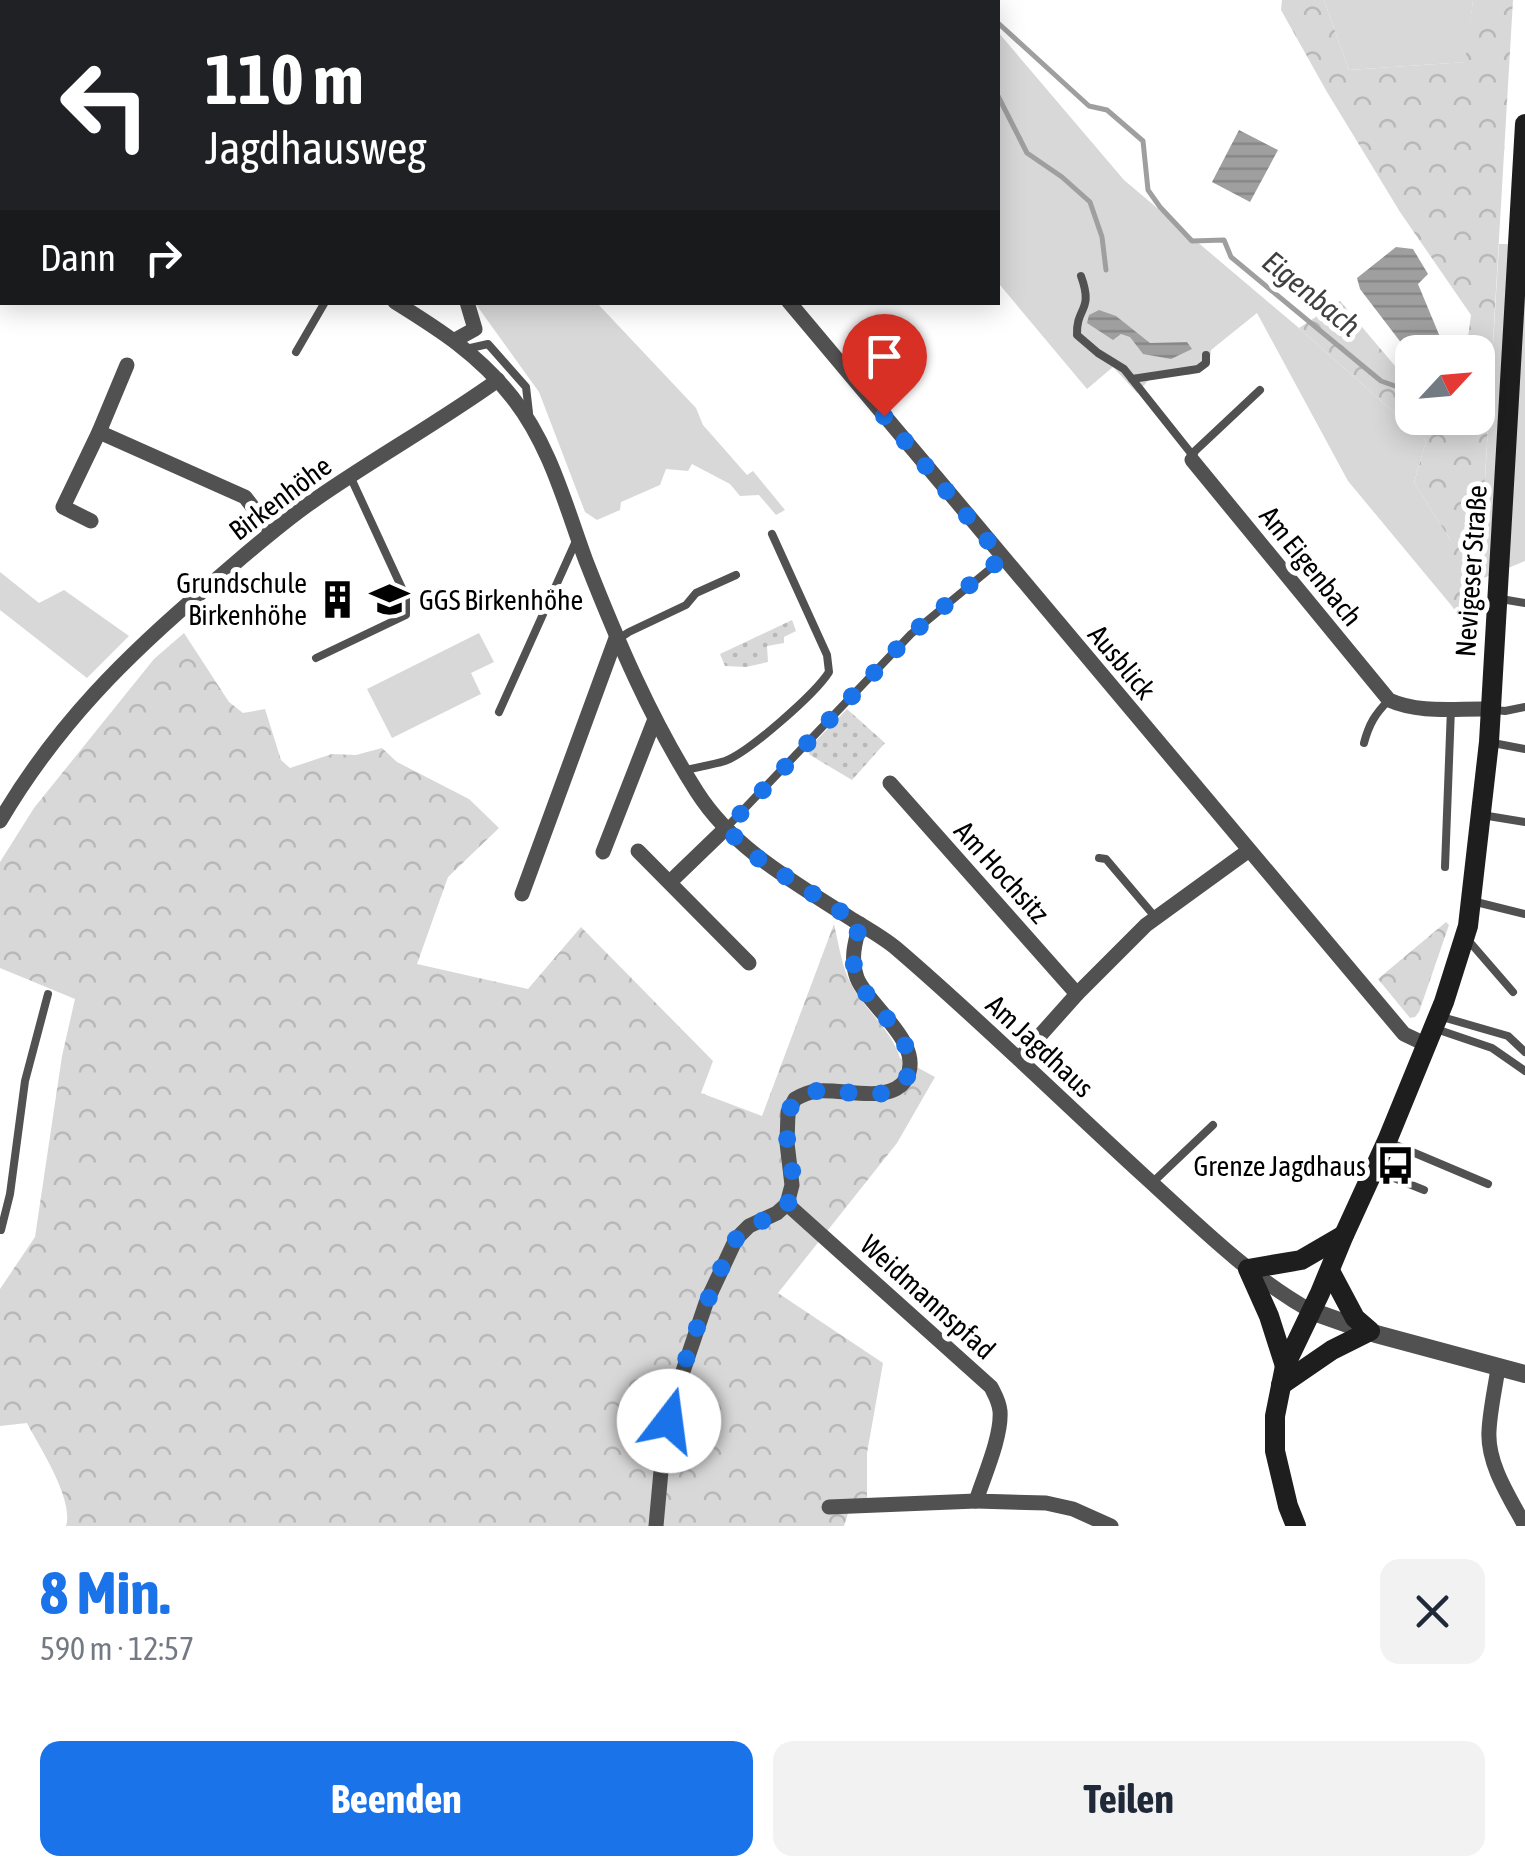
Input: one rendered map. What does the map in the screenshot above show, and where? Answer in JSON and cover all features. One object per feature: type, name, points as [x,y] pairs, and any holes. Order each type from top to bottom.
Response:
[{"type":"main road","name":"Nevigeser Straße","points":[[1296,1526],[1275,1451],[1275,1416],[1283,1376],[1432,1029],[1465,936],[1472,901],[1488,742],[1521,277],[1525,124]]},
{"type":"main road","points":[[1330,1271],[1355,1318],[1370,1332],[1283,1376],[1268,1316],[1248,1269],[1300,1260],[1344,1234]]},
{"type":"street","points":[[400,305],[461,345],[475,329],[468,305]]},
{"type":"street","name":"Ausblick","points":[[791,305],[1404,1034],[1432,1029]]},
{"type":"street","name":"Am Jagdhaus","points":[[461,345],[498,380],[530,423],[556,475],[617,639],[697,792],[726,829],[760,860],[893,946],[1207,1235],[1276,1292],[1311,1311]]},
{"type":"street","points":[[91,521],[64,507],[128,365]]},
{"type":"street","name":"Birkenhöhe","points":[[0,821],[58,733],[158,629],[272,532],[498,380]]},
{"type":"street","points":[[99,432],[245,497],[272,532]]},
{"type":"street","name":"Am Eigenbach","points":[[1192,460],[1389,700]]},
{"type":"street","points":[[522,894],[617,639]]},
{"type":"street","points":[[1389,700],[1420,709],[1490,709]]},
{"type":"street","points":[[603,852],[656,719]]},
{"type":"street","name":"Am Hochsitz","points":[[890,783],[1077,994]]},
{"type":"street","points":[[670,882],[726,829]]},
{"type":"street","points":[[638,851],[750,962]]},
{"type":"street","points":[[1019,1059],[1146,925],[1248,852]]},
{"type":"street","points":[[656,1526],[663,1450],[676,1392],[706,1303],[736,1239],[749,1226],[788,1204],[792,1185],[788,1112],[795,1099],[820,1090],[893,1091],[905,1080],[909,1058],[905,1044],[857,979],[852,952],[860,924]]},
{"type":"street","name":"Weidmannspfad","points":[[788,1204],[991,1387],[1001,1415],[976,1501]]},
{"type":"street","points":[[1311,1311],[1370,1332],[1525,1374]]},
{"type":"street","points":[[1498,1368],[1488,1434],[1502,1482],[1525,1526]]},
{"type":"street","points":[[829,1507],[976,1501],[1046,1503],[1073,1509],[1111,1526]]},
{"type":"lane","points":[[1081,276],[1087,292],[1086,307],[1078,318],[1077,335],[1124,369],[1190,452],[1192,460]]},
{"type":"lane","points":[[296,352],[324,305]]},
{"type":"lane","name":"Am Jagdhaus","points":[[461,345],[488,344],[526,387],[530,423]]},
{"type":"lane","points":[[1132,379],[1198,368],[1206,363],[1206,355]]},
{"type":"lane","points":[[1192,460],[1194,451],[1260,390]]},
{"type":"lane","points":[[316,658],[406,615],[406,597],[350,476]]},
{"type":"lane","points":[[685,770],[729,760],[786,716],[829,672],[827,655],[772,534]]},
{"type":"lane","points":[[500,712],[577,537]]},
{"type":"lane","points":[[726,829],[911,634],[1002,558]]},
{"type":"lane","points":[[617,639],[686,604],[696,593],[736,575]]},
{"type":"lane","points":[[1496,598],[1525,602]]},
{"type":"lane","points":[[1364,743],[1368,725],[1389,700]]},
{"type":"lane","points":[[1490,709],[1525,707]]},
{"type":"lane","points":[[1445,867],[1451,708]]},
{"type":"lane","points":[[1488,742],[1525,749]]},
{"type":"lane","points":[[1482,816],[1525,822]]},
{"type":"lane","points":[[1099,858],[1106,859],[1156,918]]},
{"type":"lane","points":[[1472,901],[1525,914]]},
{"type":"lane","points":[[1465,936],[1513,992]]},
{"type":"lane","points":[[0,1230],[10,1194],[25,1081],[48,994]]},
{"type":"lane","points":[[1432,1029],[1508,1036],[1525,1052]]},
{"type":"lane","points":[[1432,1029],[1492,1048],[1525,1071]]},
{"type":"lane","points":[[1152,1184],[1214,1124]]},
{"type":"lane","points":[[1387,1141],[1488,1184]]},
{"type":"lane","points":[[1374,1170],[1424,1190]]},
{"type":"lane","points":[[0,1191],[10,1194]]},
{"type":"green space","points":[[1282,0],[1324,0],[1349,70],[1465,62],[1473,0],[1513,0],[1493,335],[1468,335],[1471,315],[1400,212],[1281,10]]},
{"type":"green space","points":[[1324,0],[1473,0],[1466,62],[1349,70]]},
{"type":"green space","points":[[1000,34],[1124,180],[1395,413],[1395,435],[1419,435],[1426,441],[1414,483],[1451,541],[1451,605],[1348,481],[1257,313],[1211,350],[1203,370],[1195,373],[1156,377],[1137,393],[1113,367],[1087,389],[1000,285]]},
{"type":"green space","points":[[1499,244],[1525,244],[1525,561],[1479,580],[1488,435],[1495,435],[1494,335]]},
{"type":"green space","points":[[1340,301],[1395,366],[1395,413],[1299,328]]},
{"type":"green space","points":[[476,305],[599,305],[696,408],[703,425],[747,475],[753,471],[785,510],[776,515],[759,495],[740,496],[730,484],[692,464],[688,471],[666,469],[660,485],[621,502],[620,510],[597,520],[585,512],[539,392]]},
{"type":"green space","points":[[1419,435],[1488,435],[1479,580],[1470,631],[1451,605],[1451,541],[1414,483],[1426,441]]},
{"type":"green space","points":[[0,572],[39,603],[64,590],[129,636],[87,678],[0,610]]},
{"type":"green space","points":[[792,620],[796,631],[784,637],[784,643],[767,646],[768,662],[725,666],[720,654]]},
{"type":"green space","points":[[184,633],[229,702],[243,713],[265,709],[281,760],[290,768],[332,754],[356,755],[382,748],[397,762],[469,799],[499,828],[448,877],[417,964],[528,989],[581,927],[713,1061],[701,1093],[762,1116],[834,924],[843,965],[854,989],[890,1037],[900,1058],[935,1077],[897,1143],[778,1293],[883,1363],[867,1453],[867,1500],[852,1501],[844,1526],[66,1526],[61,1488],[27,1423],[0,1426],[0,1289],[35,1237],[62,1056],[75,999],[0,968],[0,862],[34,808],[154,659]]},
{"type":"green space","points":[[479,633],[494,662],[471,673],[481,694],[392,738],[367,689]]},
{"type":"green space","points":[[847,709],[885,743],[852,780],[807,750]]},
{"type":"green space","points":[[1446,922],[1449,925],[1419,1012],[1410,1018],[1378,979]]},
{"type":"shaded area","points":[[1239,130],[1278,150],[1250,202],[1212,182]]},
{"type":"shaded area","points":[[1396,247],[1413,249],[1428,274],[1418,284],[1439,335],[1395,335],[1360,289],[1357,278]]},
{"type":"shaded area","points":[[1099,310],[1116,316],[1150,343],[1187,342],[1192,349],[1171,359],[1143,354],[1130,337],[1121,334],[1113,340],[1087,323],[1089,315]]},
{"type":"waterway","name":"Eigenbach","points":[[1000,25],[1089,106],[1107,110],[1143,141],[1148,190],[1192,241],[1224,240],[1231,257],[1381,381],[1395,386]]},
{"type":"waterway","points":[[1000,100],[1027,153],[1090,202],[1102,237],[1106,270]]},
{"type":"place","name":"Grundschule Birkenhöhe","points":[[337,599]]},
{"type":"place","name":"GGS Birkenhöhe","points":[[389,600]]},
{"type":"place","name":"Grenze Jagdhaus","points":[[1396,1166]]},
{"type":"route","points":[[669,1421],[698,1323],[728,1253],[744,1230],[788,1204],[792,1185],[788,1112],[795,1099],[820,1090],[893,1091],[905,1080],[908,1070],[905,1044],[857,979],[852,952],[860,924],[760,860],[726,829],[911,634],[1002,558],[884,416]]}]
